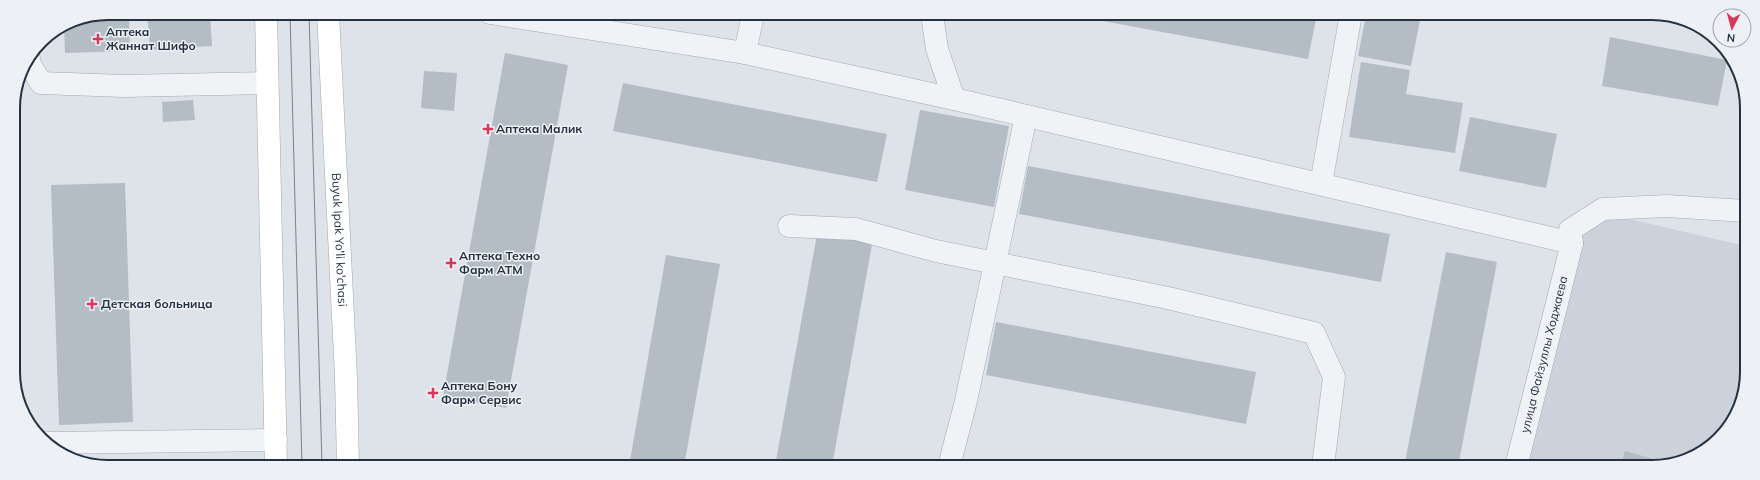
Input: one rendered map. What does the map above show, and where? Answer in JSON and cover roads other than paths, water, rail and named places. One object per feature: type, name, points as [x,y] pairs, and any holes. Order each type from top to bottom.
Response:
[{"type":"main road","points":[[266,20],[276,460]]},
{"type":"main road","name":"Buyuk Ipak Yo'li ko'chasi","points":[[328,20],[346,377],[348,460]]},
{"type":"lane","points":[[530,20],[745,52],[954,99],[1572,243]]},
{"type":"lane","points":[[745,52],[752,20]]},
{"type":"lane","points":[[933,20],[937,48],[954,99]]},
{"type":"lane","points":[[1321,184],[1350,20]]},
{"type":"lane","points":[[31,66],[41,83],[124,86],[267,83]]},
{"type":"lane","points":[[951,460],[966,401],[1026,116]]},
{"type":"lane","name":"улица Файзуллы Ходжаева","points":[[1518,460],[1572,243],[1570,230],[1603,209],[1667,206],[1740,211]]},
{"type":"lane","points":[[789,226],[856,229],[928,249],[1168,298],[1314,333],[1334,376],[1324,460]]},
{"type":"lane","points":[[56,443],[276,440]]},
{"type":"tram line","points":[[290,20],[302,460]]},
{"type":"tram line","points":[[309,20],[322,460]]},
{"type":"place","name":"Аптека Жаннат Шифо","points":[[98,39]]},
{"type":"place","name":"Аптека Малик","points":[[488,129]]},
{"type":"place","name":"Аптека Техно Фарм АТМ","points":[[451,263]]},
{"type":"place","name":"Детская больница","points":[[92,304]]},
{"type":"place","name":"Аптека Бону Фарм Сервис","points":[[433,393]]}]
